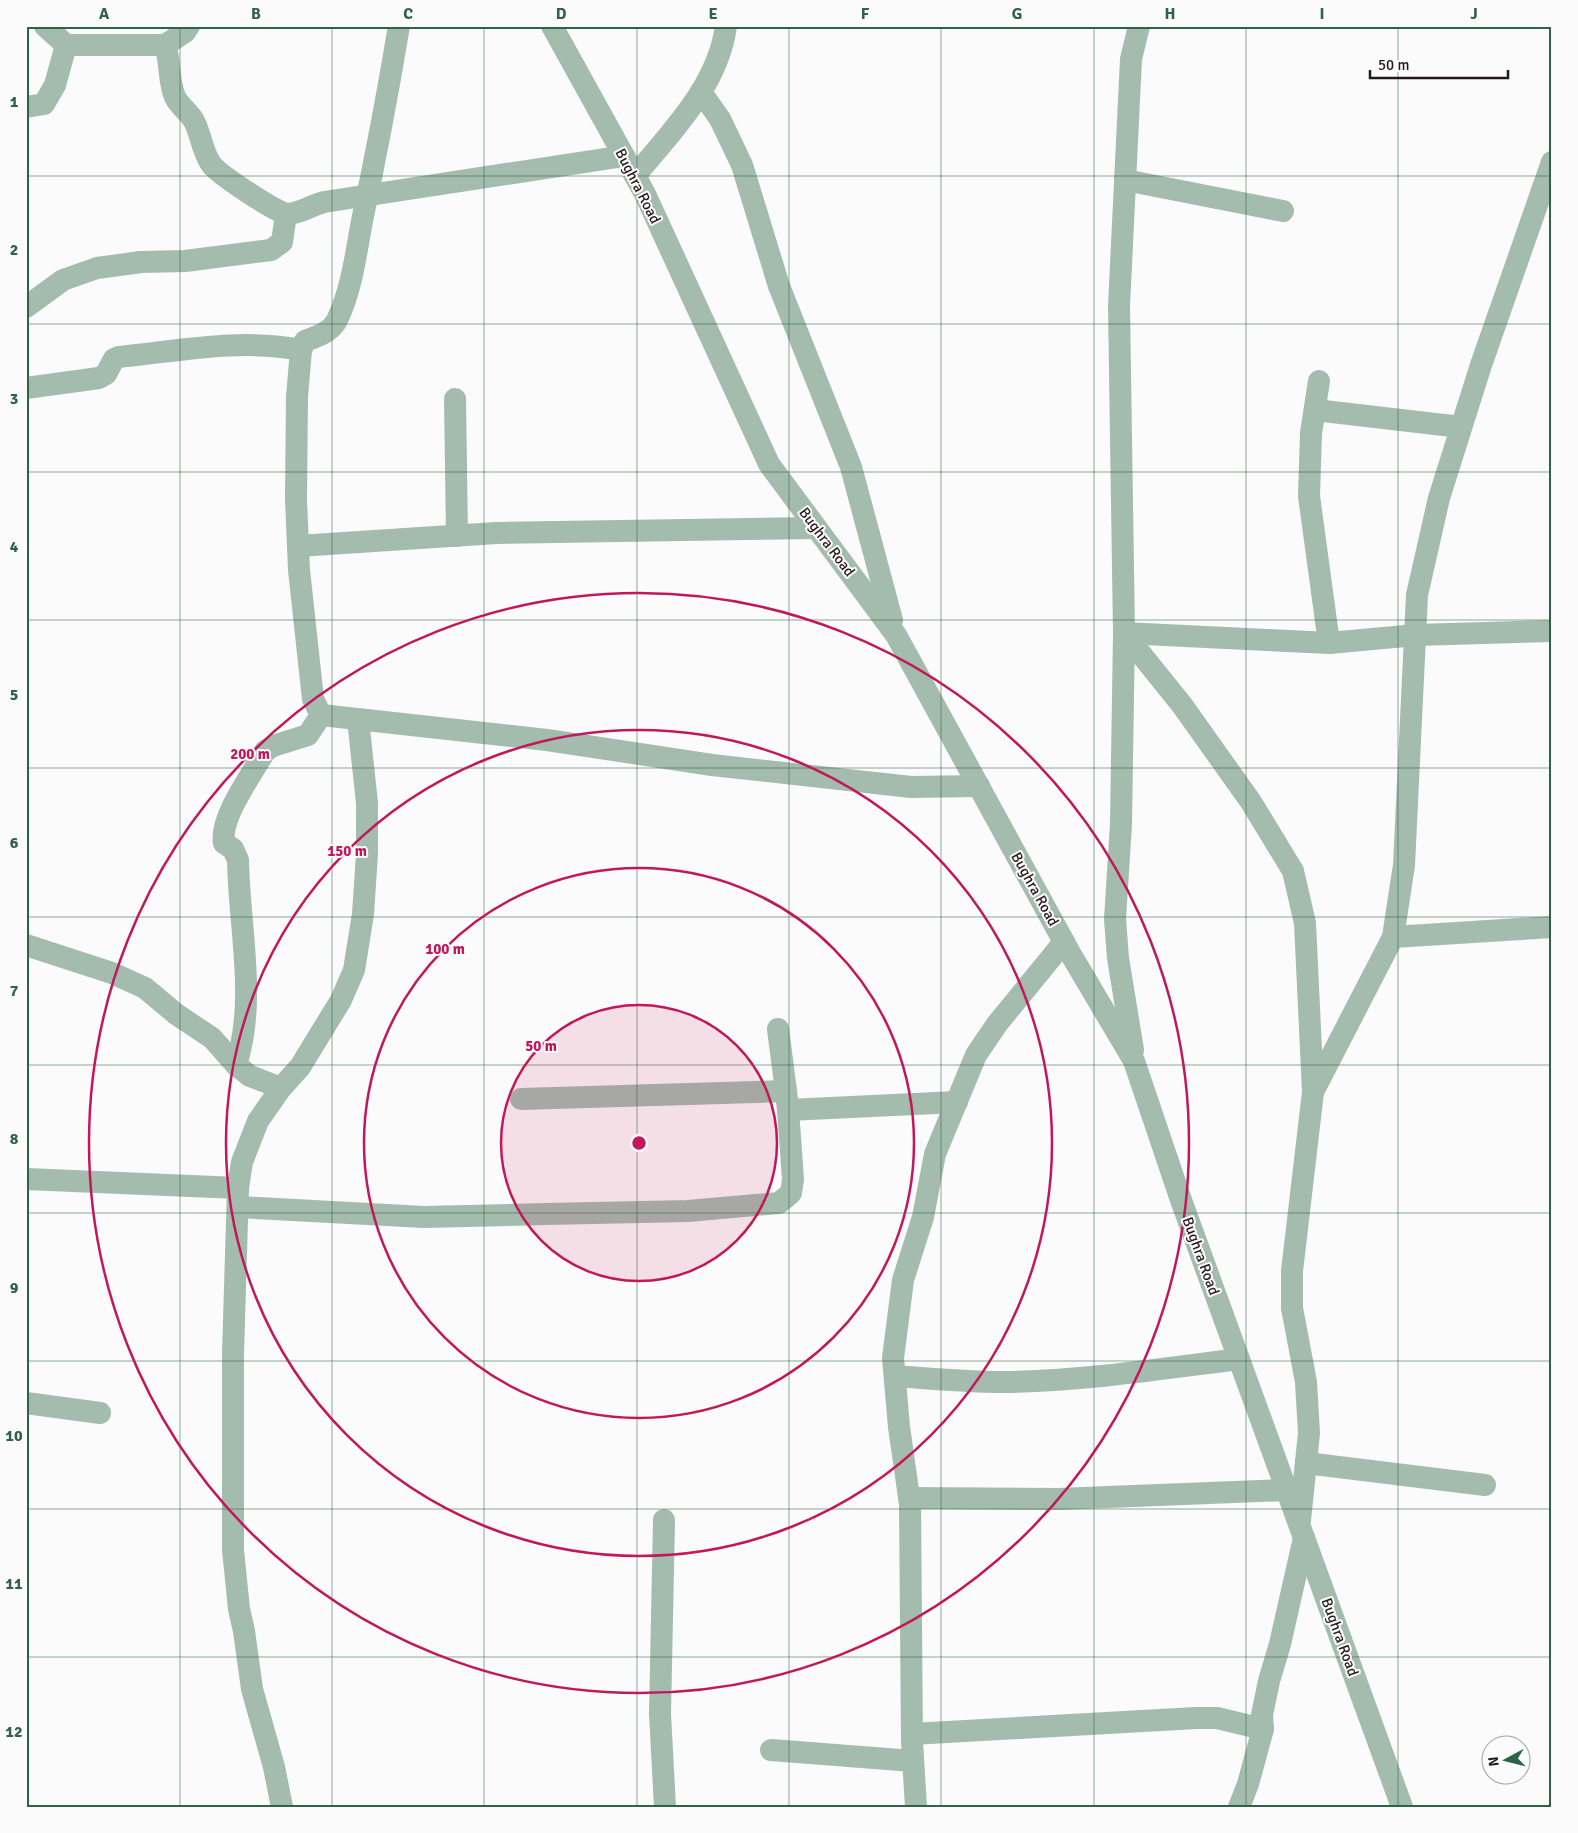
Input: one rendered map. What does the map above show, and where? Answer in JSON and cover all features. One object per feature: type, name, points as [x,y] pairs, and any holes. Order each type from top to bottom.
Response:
[{"type":"street","points":[[45,26],[66,45],[164,45],[184,32],[189,26]]},
{"type":"street","points":[[321,715],[313,699],[298,546],[297,406],[301,350],[305,341],[322,335],[338,319],[348,289],[381,137],[399,26]]},
{"type":"street","name":"Bughra Road","points":[[552,26],[635,176],[769,464],[896,635],[1064,942],[1134,1061],[1181,1200],[1402,1807]]},
{"type":"street","points":[[635,176],[690,110],[701,92],[724,43],[726,26]]},
{"type":"street","points":[[1134,1061],[1118,958],[1115,919],[1121,824],[1124,633],[1119,306],[1130,59],[1139,26]]},
{"type":"street","points":[[26,107],[44,104],[50,96],[66,45]]},
{"type":"street","points":[[164,45],[170,57],[172,88],[176,98],[195,123],[210,163],[221,174],[286,214],[301,211],[312,205],[624,156]]},
{"type":"street","points":[[701,92],[720,119],[742,165],[779,286],[851,466],[896,635]]},
{"type":"street","points":[[1313,1092],[1393,937],[1404,866],[1417,595],[1439,498],[1461,427],[1552,162]]},
{"type":"street","points":[[1125,180],[1282,211]]},
{"type":"street","points":[[26,307],[62,280],[97,268],[141,262],[185,261],[271,250],[282,242],[286,214]]},
{"type":"street","points":[[26,388],[98,378],[106,374],[114,359],[119,357],[219,347],[282,346],[301,350]]},
{"type":"street","points":[[1319,382],[1309,469],[1309,496],[1329,643]]},
{"type":"street","points":[[455,399],[457,536]]},
{"type":"street","points":[[1315,410],[1461,427]]},
{"type":"street","points":[[298,546],[457,536],[673,529],[816,528]]},
{"type":"street","points":[[1124,633],[1329,643],[1416,636],[1552,631]]},
{"type":"street","points":[[1124,633],[1182,705],[1251,802],[1293,871],[1305,923],[1313,1092],[1292,1271],[1292,1299],[1306,1382],[1309,1433],[1302,1532],[1262,1715],[1263,1729],[1248,1784],[1239,1807]]},
{"type":"street","points":[[321,715],[547,740],[712,765],[911,787],[979,786]]},
{"type":"street","points":[[236,1065],[243,1042],[246,995],[245,956],[238,860],[233,849],[224,843],[224,831],[229,815],[265,750],[308,736],[321,715]]},
{"type":"street","points":[[282,1807],[274,1767],[252,1689],[239,1609],[233,1550],[233,1354],[238,1198],[242,1162],[252,1134],[281,1088],[300,1067],[341,1000],[354,970],[362,922],[368,854],[367,803],[358,719]]},
{"type":"street","points":[[1393,937],[1552,927]]},
{"type":"street","points":[[916,1807],[912,1734],[909,1498],[893,1358],[903,1280],[923,1217],[936,1154],[976,1055],[984,1042],[1064,942]]},
{"type":"street","points":[[26,945],[112,973],[145,988],[176,1014],[212,1038],[236,1065],[250,1076],[281,1088]]},
{"type":"street","points":[[26,1179],[424,1217],[688,1210],[780,1203],[791,1192],[792,1179],[787,1101],[778,1029]]},
{"type":"street","points":[[521,1099],[957,1102]]},
{"type":"street","points":[[895,1376],[952,1382],[1016,1382],[1075,1379],[1239,1360]]},
{"type":"street","points":[[26,1402],[100,1413]]},
{"type":"street","points":[[1306,1463],[1485,1486]]},
{"type":"street","points":[[909,1498],[1058,1498],[1287,1490]]},
{"type":"street","points":[[664,1520],[660,1714],[665,1807]]},
{"type":"street","points":[[912,1734],[1196,1718],[1217,1718],[1263,1729]]},
{"type":"street","points":[[770,1750],[913,1761]]}]
